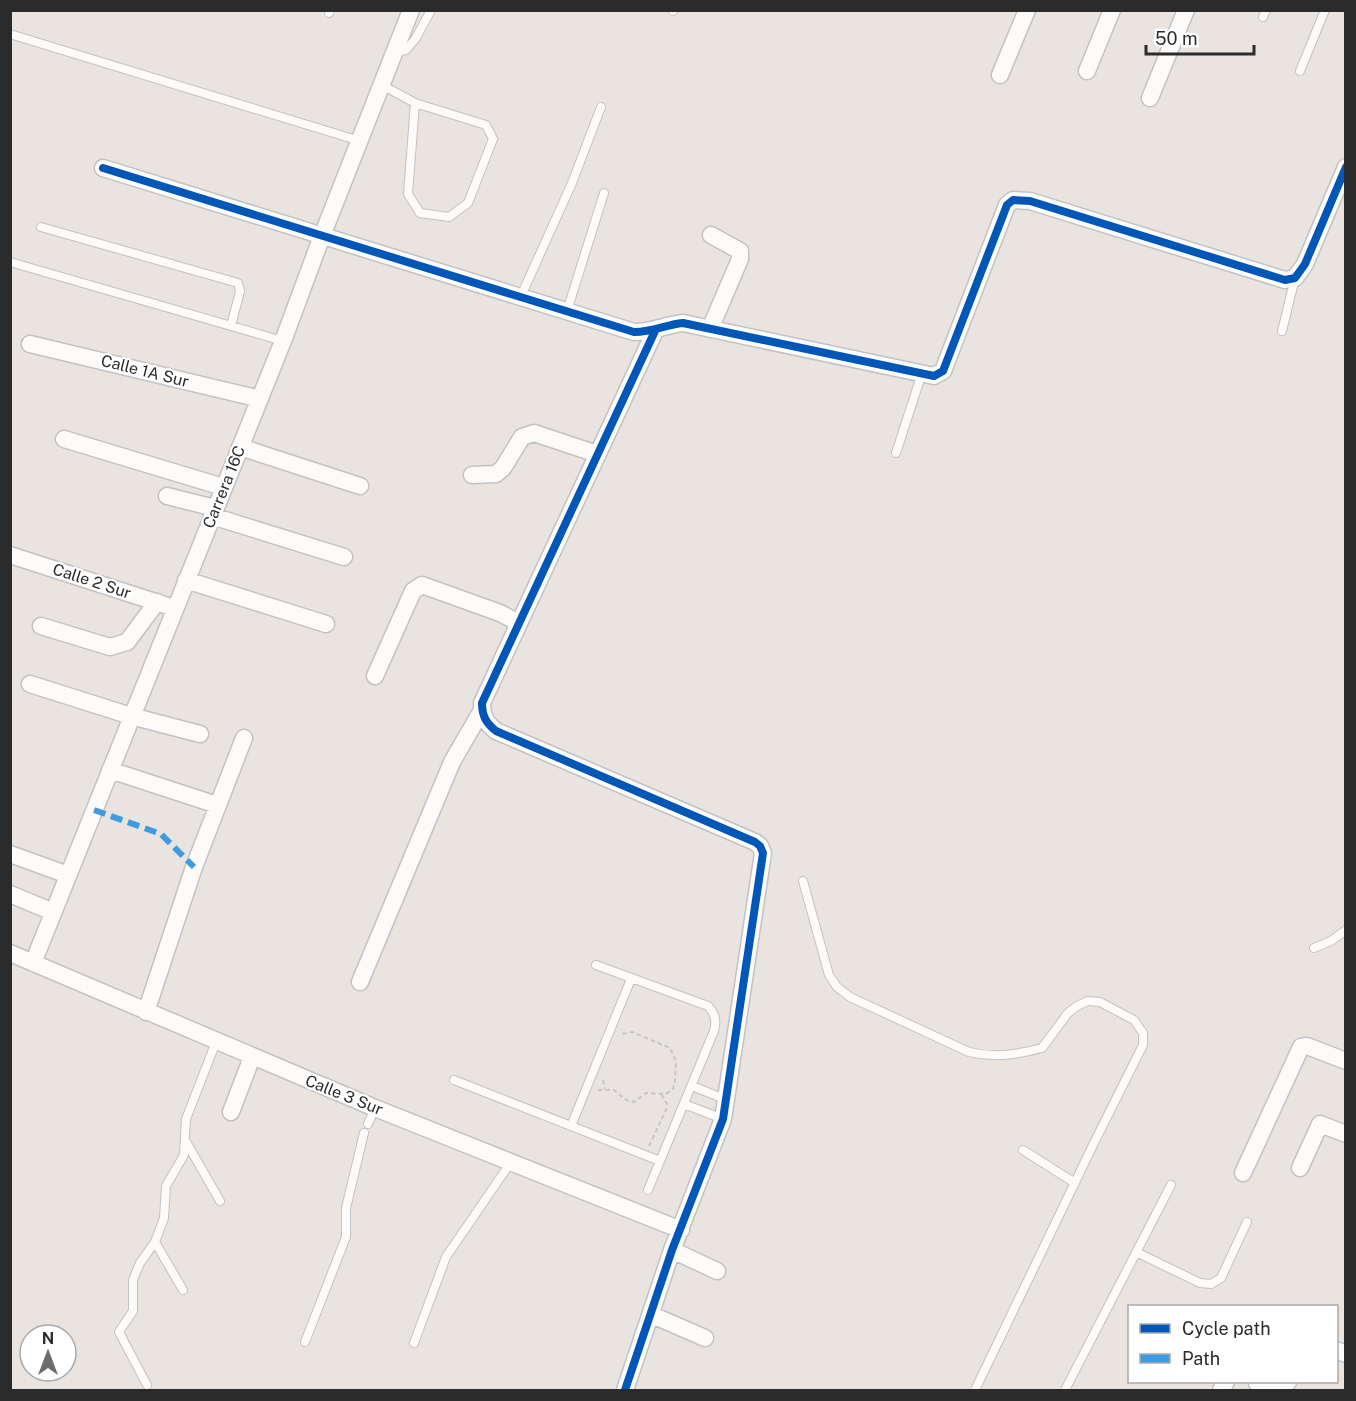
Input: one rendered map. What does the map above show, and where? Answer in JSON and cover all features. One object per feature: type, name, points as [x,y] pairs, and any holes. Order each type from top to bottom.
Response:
[{"type":"street","name":"Carrera 16C","points":[[33,963],[260,399],[411,10]]},
{"type":"street","points":[[1000,75],[1027,10]]},
{"type":"street","points":[[1088,71],[1112,10]]},
{"type":"street","points":[[1150,98],[1186,10]]},
{"type":"street","points":[[103,168],[634,332],[655,331],[672,324],[683,323],[930,374],[943,371],[1007,206],[1013,200],[1030,201],[1285,280],[1295,278],[1305,264],[1346,167]]},
{"type":"street","points":[[710,329],[740,260],[740,251],[711,236]]},
{"type":"street","points":[[625,1390],[672,1251],[723,1119],[763,853],[755,842],[496,731],[489,725],[482,710],[482,703],[655,331]]},
{"type":"street","name":"Calle 1A Sur","points":[[30,344],[260,399]]},
{"type":"street","points":[[472,475],[496,474],[503,468],[522,436],[534,433],[597,454]]},
{"type":"street","points":[[64,439],[224,487]]},
{"type":"street","points":[[240,447],[360,486]]},
{"type":"street","points":[[167,496],[344,557]]},
{"type":"street","name":"Calle 2 Sur","points":[[10,555],[174,608]]},
{"type":"street","points":[[186,580],[326,624]]},
{"type":"street","points":[[375,676],[413,591],[422,585],[500,613],[519,623]]},
{"type":"street","points":[[40,626],[110,647],[127,642],[157,602]]},
{"type":"street","points":[[30,684],[131,716],[200,734]]},
{"type":"street","points":[[360,982],[452,762],[482,710]]},
{"type":"street","points":[[146,1012],[194,867],[244,738]]},
{"type":"street","points":[[110,770],[217,805]]},
{"type":"street","points":[[10,854],[68,875]]},
{"type":"street","points":[[10,894],[53,912]]},
{"type":"street","name":"Calle 3 Sur","points":[[10,953],[252,1057],[371,1116],[511,1162],[681,1230]]},
{"type":"street","points":[[1243,1173],[1301,1047],[1307,1046],[1346,1061]]},
{"type":"street","points":[[231,1112],[252,1057]]},
{"type":"street","points":[[1300,1168],[1320,1124],[1346,1134]]},
{"type":"street","points":[[672,1251],[717,1271]]},
{"type":"street","points":[[652,1315],[705,1338]]},
{"type":"lane","points":[[395,52],[406,50],[416,38],[431,10]]},
{"type":"lane","points":[[1300,71],[1325,10]]},
{"type":"lane","points":[[13,35],[360,141]]},
{"type":"lane","points":[[382,85],[415,103],[486,125],[493,139],[468,203],[449,217],[420,213],[408,194],[415,103]]},
{"type":"lane","points":[[521,296],[572,183],[601,107]]},
{"type":"lane","points":[[567,311],[604,193]]},
{"type":"lane","points":[[42,227],[238,283],[240,291],[231,326]]},
{"type":"lane","points":[[10,262],[283,341]]},
{"type":"lane","points":[[1282,331],[1295,278]]},
{"type":"lane","points":[[896,453],[930,374]]},
{"type":"lane","points":[[803,881],[829,975],[837,987],[850,997],[969,1052],[984,1056],[1002,1056],[1041,1048],[1068,1013],[1088,1001],[1100,1002],[1134,1020],[1143,1033],[1143,1045],[975,1390]]},
{"type":"lane","points":[[1314,948],[1346,930]]},
{"type":"lane","points":[[596,965],[708,1006],[714,1015],[716,1025],[648,1190]]},
{"type":"lane","points":[[571,1126],[631,979]]},
{"type":"lane","points":[[147,1385],[119,1332],[133,1311],[133,1280],[140,1263],[155,1242],[164,1218],[166,1186],[184,1155],[186,1119],[216,1042]]},
{"type":"lane","points":[[454,1080],[660,1161]]},
{"type":"lane","points":[[692,1086],[727,1100]]},
{"type":"lane","points":[[684,1104],[723,1119]]},
{"type":"lane","points":[[304,1342],[346,1237],[346,1208],[364,1133]]},
{"type":"lane","points":[[184,1140],[220,1201]]},
{"type":"lane","points":[[1023,1150],[1076,1183]]},
{"type":"lane","points":[[414,1343],[446,1257],[511,1162]]},
{"type":"lane","points":[[1065,1390],[1171,1185]]},
{"type":"lane","points":[[1136,1252],[1200,1283],[1211,1284],[1221,1278],[1247,1222]]},
{"type":"lane","points":[[155,1242],[183,1290]]},
{"type":"path","points":[[587,1090],[614,1090],[631,1102],[648,1092],[661,1094],[670,1092],[675,1085],[676,1061],[673,1052],[666,1046],[632,1032],[621,1033],[617,1039]]},
{"type":"path","points":[[604,1074],[605,1089]]},
{"type":"path","points":[[646,1155],[666,1110],[667,1104],[661,1094]]},
{"type":"marked path","points":[[94,810],[161,834],[194,867]]},
{"type":"cycle path","points":[[103,168],[634,332],[683,323],[934,376],[943,371],[1007,205],[1013,200],[1030,201],[1285,280],[1295,278],[1305,264],[1346,167]]},
{"type":"cycle path","points":[[625,1390],[672,1250],[723,1119],[763,853],[755,842],[496,731],[485,719],[482,703],[655,331]]}]
